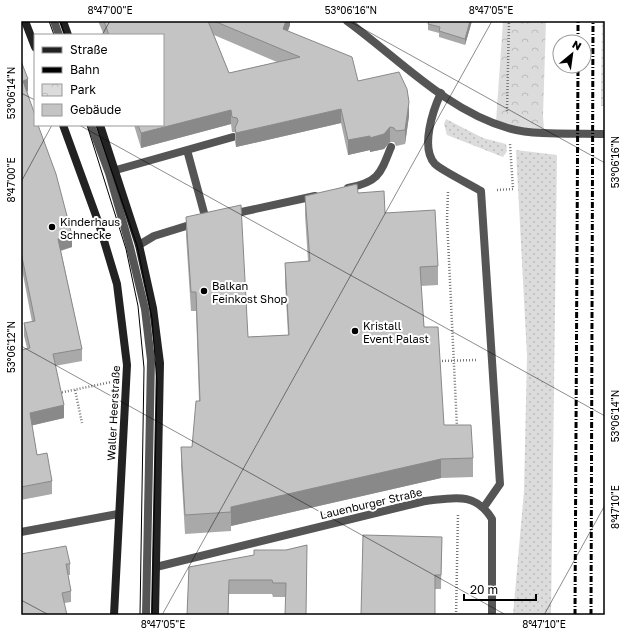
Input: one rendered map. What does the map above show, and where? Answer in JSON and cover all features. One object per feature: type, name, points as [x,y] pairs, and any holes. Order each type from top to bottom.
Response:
[{"type":"main road","points":[[25,21],[34,44]]},
{"type":"main road","points":[[63,21],[68,34]]},
{"type":"main road","name":"Waller Heerstraße","points":[[63,126],[99,224],[117,284],[127,365],[118,514],[114,615]]},
{"type":"main road","points":[[100,126],[140,245],[154,308],[160,363],[155,615]]},
{"type":"street","points":[[54,21],[59,34]]},
{"type":"street","points":[[346,21],[462,108],[482,118],[508,128],[542,132],[605,134]]},
{"type":"street","points":[[441,93],[434,108],[428,146],[435,164],[481,191],[500,484],[484,507],[492,519],[492,615]]},
{"type":"street","points":[[91,126],[109,173],[130,247],[145,309],[151,360],[146,615]]},
{"type":"street","points":[[116,170],[234,137]]},
{"type":"street","points":[[343,189],[366,184],[374,178],[380,172],[391,147]]},
{"type":"street","points":[[187,150],[213,218]]},
{"type":"street","points":[[140,245],[154,236],[213,218],[320,194]]},
{"type":"street","name":"Lauenburger Straße","points":[[156,567],[425,501],[466,498],[484,507]]},
{"type":"street","points":[[21,532],[118,514]]},
{"type":"path","points":[[506,99],[509,21]]},
{"type":"path","points":[[511,152],[512,181]]},
{"type":"path","points":[[447,219],[457,429]]},
{"type":"path","points":[[439,361],[484,360]]},
{"type":"path","points":[[59,393],[127,378]]},
{"type":"path","points":[[75,390],[82,423]]},
{"type":"path","points":[[456,615],[458,498]]},
{"type":"green space","points":[[503,21],[546,21],[543,116],[544,130],[515,128],[496,122]]},
{"type":"green space","points":[[602,21],[605,21],[605,106],[601,106]]},
{"type":"green space","points":[[446,119],[483,138],[506,144],[507,151],[503,157],[447,135],[444,124]]},
{"type":"green space","points":[[516,150],[557,155],[551,615],[513,615],[524,491],[527,356]]},
{"type":"building","points":[[104,21],[208,21],[229,73],[300,57],[214,21],[286,21],[283,29],[352,57],[358,81],[399,72],[407,89],[409,102],[405,130],[396,131],[394,128],[390,127],[384,134],[370,138],[370,136],[348,140],[341,109],[236,133],[235,128],[238,121],[237,118],[232,117],[231,110],[141,133],[138,126],[164,126],[164,34],[109,34]]},
{"type":"building","points":[[429,21],[470,21],[465,39],[439,31],[440,27],[428,24]]},
{"type":"building","points":[[21,61],[28,79],[23,81],[34,112],[34,126],[38,126],[56,174],[72,235],[58,239],[82,349],[53,354],[64,405],[30,413],[37,455],[47,453],[52,481],[21,487],[21,350],[30,348],[24,323],[35,321],[21,252]]},
{"type":"building","points":[[357,184],[358,193],[384,191],[385,213],[435,210],[438,266],[420,267],[424,327],[438,327],[444,425],[471,425],[473,458],[441,459],[231,507],[231,512],[185,515],[181,447],[192,447],[196,401],[200,401],[196,292],[191,292],[186,217],[241,205],[248,337],[289,335],[285,263],[310,261],[305,196]]},
{"type":"building","points":[[363,535],[442,537],[441,575],[435,575],[435,615],[361,615]]},
{"type":"building","points":[[307,545],[306,615],[285,615],[286,583],[273,583],[272,580],[229,580],[228,615],[187,615],[189,567],[254,555],[254,550],[286,550]]},
{"type":"building","points":[[66,546],[70,564],[66,564],[71,591],[62,593],[67,615],[21,615],[21,554]]},
{"type":"tram line","points":[[49,21],[54,34]]},
{"type":"tram line","points":[[60,21],[65,34]]},
{"type":"tram line","points":[[87,126],[126,249],[138,306],[144,368],[140,615]]},
{"type":"tram line","points":[[96,126],[137,245],[152,318],[157,383],[152,615]]},
{"type":"railway","points":[[578,21],[578,34]]},
{"type":"railway","points":[[591,615],[593,21]]},
{"type":"railway","points":[[575,615],[578,74]]},
{"type":"place","name":"Kinderhaus Schnecke","points":[[52,227]]},
{"type":"place","name":"Balkan Feinkost Shop","points":[[204,291]]},
{"type":"place","name":"Kristall Event Palast","points":[[355,331]]}]
